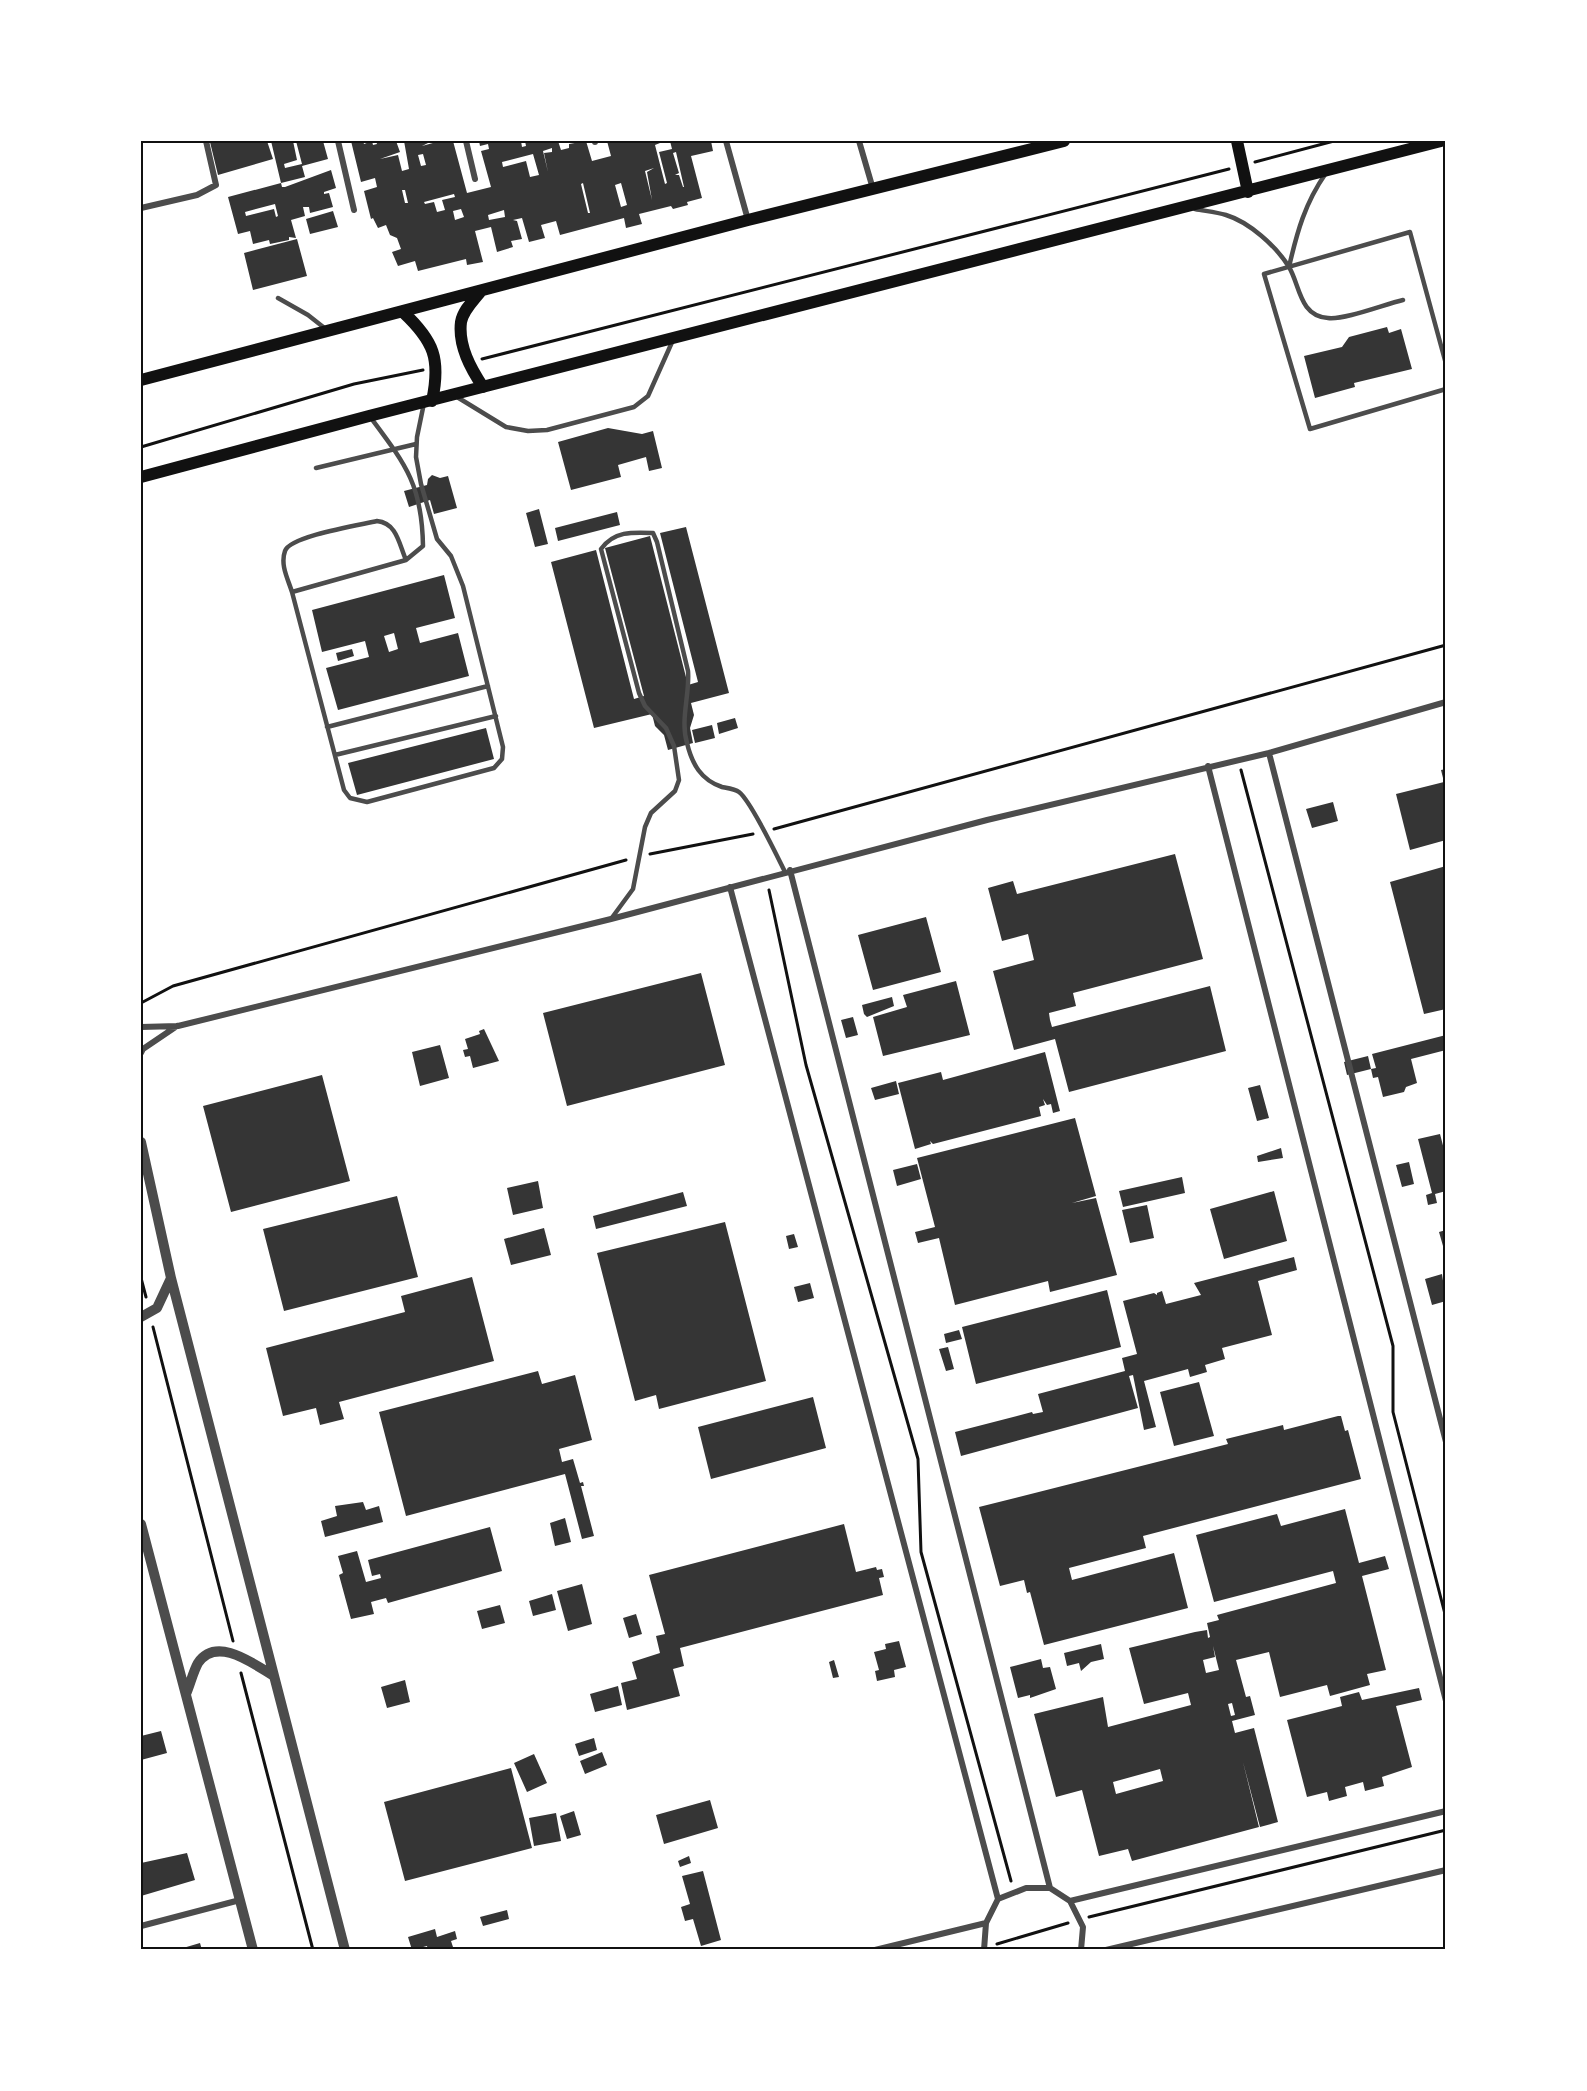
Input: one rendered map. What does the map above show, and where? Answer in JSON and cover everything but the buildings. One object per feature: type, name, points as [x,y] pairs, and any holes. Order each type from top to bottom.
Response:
[{"type":"main road","points":[[141,380],[748,220],[1064,141]]},
{"type":"main road","points":[[1237,141],[1248,192]]},
{"type":"main road","points":[[141,477],[369,416],[1441,141]]},
{"type":"main road","points":[[481,291],[467,308],[461,322],[467,363],[483,387]]},
{"type":"main road","points":[[403,312],[428,337],[435,368],[428,402]]},
{"type":"street","points":[[141,208],[197,195],[216,185],[206,141]]},
{"type":"street","points":[[338,141],[354,210]]},
{"type":"street","points":[[466,141],[475,180]]},
{"type":"street","points":[[726,141],[748,220]]},
{"type":"street","points":[[859,141],[873,190]]},
{"type":"street","points":[[141,1027],[178,1026],[611,919],[788,871],[1208,766],[1269,753],[1446,702]]},
{"type":"street","points":[[1269,753],[1446,1442]]},
{"type":"street","points":[[1208,766],[1446,1701]]},
{"type":"street","points":[[788,871],[1050,1888]]},
{"type":"street","points":[[730,887],[998,1899],[986,1923],[984,1949]]},
{"type":"street","points":[[141,1053],[142,1048],[178,1026]]},
{"type":"street","points":[[141,1142],[171,1278],[345,1950]]},
{"type":"street","points":[[145,1315],[157,1308],[171,1278]]},
{"type":"street","points":[[141,1524],[253,1950]]},
{"type":"street","points":[[186,1695],[199,1662],[217,1651],[236,1654],[274,1676]]},
{"type":"street","points":[[1070,1901],[1446,1811]]},
{"type":"street","points":[[1106,1950],[1446,1870]]},
{"type":"street","points":[[998,1899],[1026,1888],[1050,1888],[1070,1901],[1083,1927],[1081,1950]]},
{"type":"street","points":[[141,1926],[240,1900]]},
{"type":"street","points":[[875,1950],[986,1923]]},
{"type":"lane","points":[[1289,267],[1303,212],[1311,195],[1328,171]]},
{"type":"lane","points":[[1186,207],[1226,215],[1245,224],[1266,242],[1289,267],[1301,300],[1317,315],[1327,318],[1403,300]]},
{"type":"lane","points":[[1446,364],[1410,232],[1264,274],[1310,429],[1446,388]]},
{"type":"lane","points":[[278,298],[308,315],[329,332]]},
{"type":"lane","points":[[455,395],[506,427],[528,431],[548,430],[634,407],[648,396],[673,339]]},
{"type":"lane","points":[[406,560],[392,526],[387,522],[377,521],[294,541],[284,554],[283,565],[344,790],[350,798],[367,802],[494,768],[502,759],[503,747],[463,586],[451,556],[437,539],[421,484],[416,444],[428,402]]},
{"type":"lane","points":[[292,592],[406,560],[423,546],[422,519],[415,487],[405,463],[369,416]]},
{"type":"lane","points":[[316,468],[416,444]]},
{"type":"lane","points":[[611,919],[633,889],[645,827],[651,813],[675,791],[679,780],[674,746],[666,728],[645,706],[639,693],[601,549],[608,539],[629,532],[653,533],[657,542],[688,671],[690,690],[684,725],[686,743],[700,775],[710,783],[740,792],[788,871]]},
{"type":"lane","points":[[327,727],[488,686]]},
{"type":"lane","points":[[334,755],[496,716]]},
{"type":"path","points":[[467,363],[1334,141]]},
{"type":"path","points":[[141,447],[354,384],[435,368]]},
{"type":"path","points":[[141,1004],[173,986],[641,856],[764,832],[1446,645]]},
{"type":"path","points":[[1238,760],[1393,1346],[1393,1412],[1446,1618]]},
{"type":"path","points":[[766,877],[806,1065],[918,1459],[921,1552],[1014,1893]]},
{"type":"path","points":[[141,1278],[145,1315],[314,1950]]},
{"type":"path","points":[[984,1949],[1079,1920],[1446,1830]]}]
